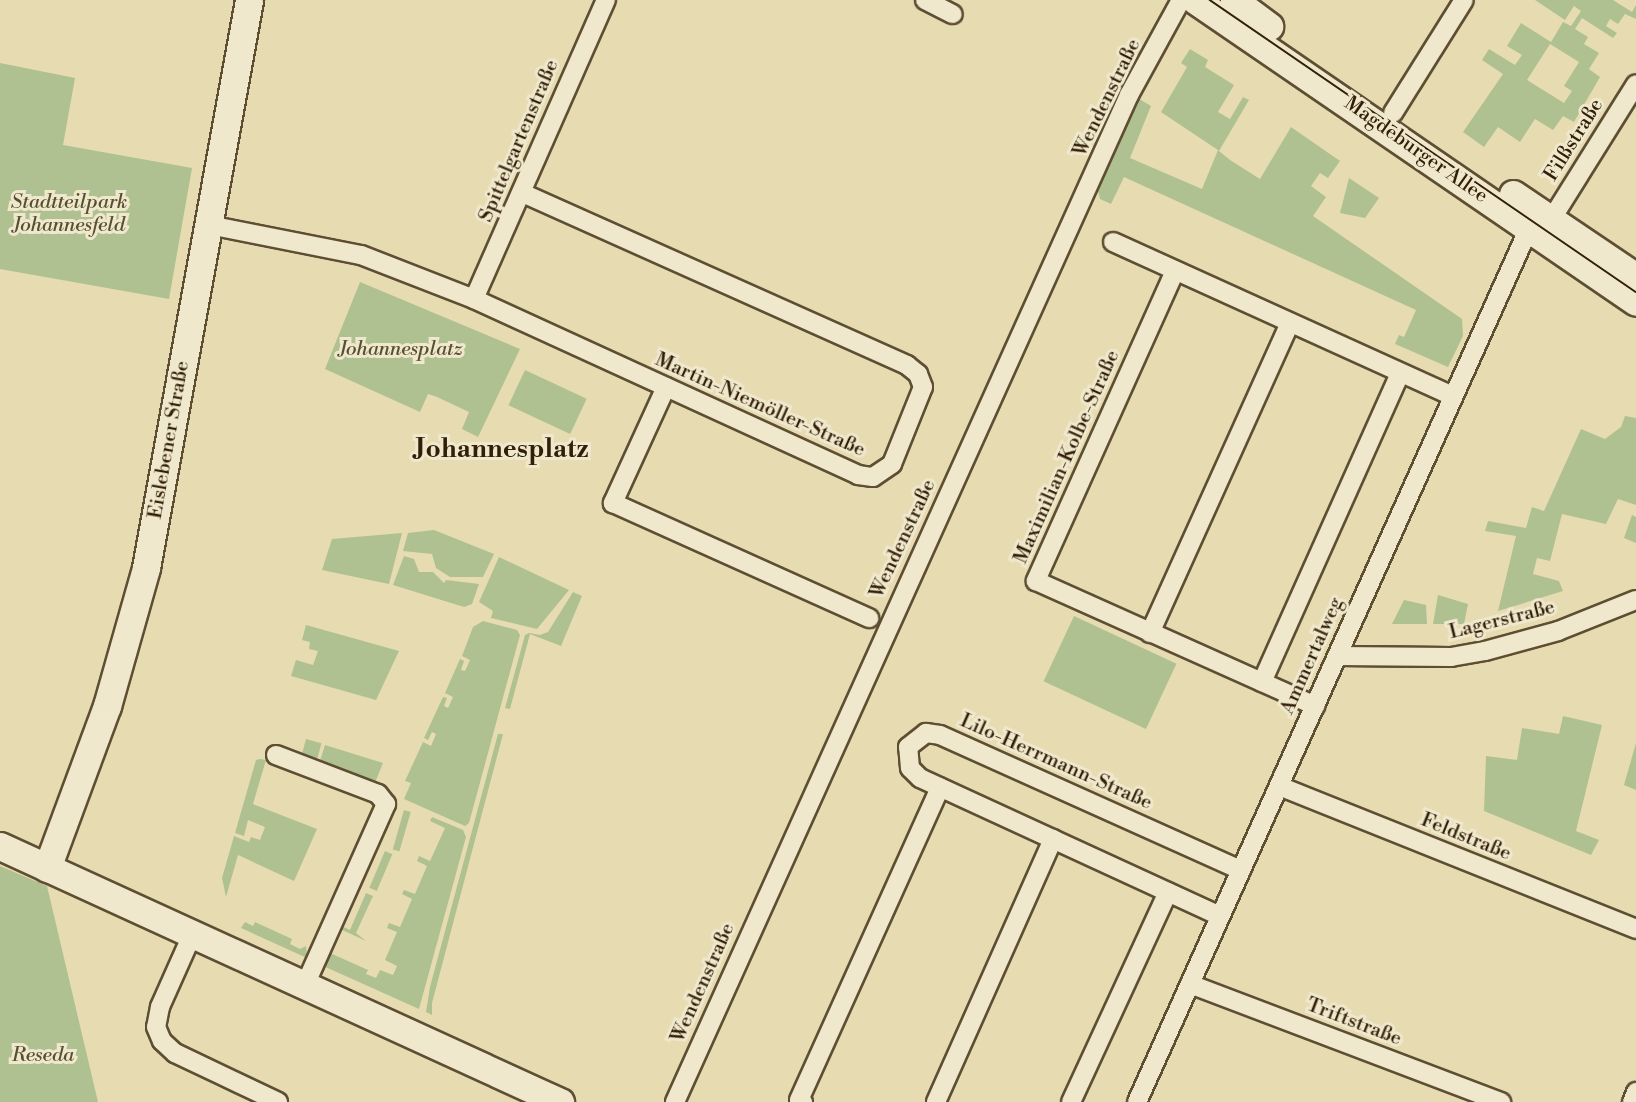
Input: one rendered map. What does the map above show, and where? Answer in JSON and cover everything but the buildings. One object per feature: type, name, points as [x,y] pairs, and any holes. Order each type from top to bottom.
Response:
[{"type":"street","name":"Eislebener Straße","points":[[46,868],[106,706],[134,617],[158,510],[249,0]]},
{"type":"street","name":"Spittelgartenstraße","points":[[474,299],[523,193],[523,182],[606,0]]},
{"type":"street","points":[[925,0],[953,14]]},
{"type":"street","name":"Wendenstraße","points":[[675,1102],[841,729],[1125,111],[1129,95],[1181,0]]},
{"type":"street","name":"Magdeburger Allee","points":[[1195,0],[1540,224],[1636,277]]},
{"type":"street","name":"Magdeburger Allee","points":[[1234,0],[1393,113],[1540,224],[1636,302]]},
{"type":"street","points":[[1393,113],[1464,0]]},
{"type":"street","name":"Filßstraße","points":[[1540,224],[1636,84]]},
{"type":"street","name":"Martin-Niemöller-Straße","points":[[208,225],[361,255],[474,299],[858,475],[873,477],[892,464],[923,387],[918,374],[907,365],[523,193]]},
{"type":"street","name":"Ammertalweg","points":[[1137,1102],[1453,396],[1540,224]]},
{"type":"street","points":[[1113,242],[1453,396]]},
{"type":"street","name":"Maximilian-Kolbe-Straße","points":[[1175,271],[1036,580],[1315,706]]},
{"type":"street","points":[[1150,633],[1290,322]]},
{"type":"street","points":[[1262,682],[1400,373]]},
{"type":"street","name":"Wendenstraße","points":[[666,387],[613,504],[869,618]]},
{"type":"street","name":"Lagerstraße","points":[[1337,656],[1452,657],[1485,651],[1558,632],[1636,600]]},
{"type":"street","name":"Lilo-Herrmann-Straße","points":[[1220,916],[914,774],[907,761],[908,747],[926,733],[940,735],[1241,870]]},
{"type":"street","points":[[276,755],[378,794],[386,804],[304,987]]},
{"type":"street","name":"Feldstraße","points":[[1279,786],[1636,929]]},
{"type":"street","points":[[803,1102],[799,1100],[940,787]]},
{"type":"street","points":[[936,1102],[1053,839]]},
{"type":"street","points":[[0,846],[304,987],[560,1102]]},
{"type":"street","points":[[1071,1102],[1168,892]]},
{"type":"street","points":[[192,934],[160,1007],[156,1027],[162,1041],[175,1053],[278,1102]]},
{"type":"street","name":"Triftstraße","points":[[1190,984],[1501,1102]]},
{"type":"street","points":[[1632,1102],[1636,1092]]},
{"type":"green space","points":[[1535,0],[1613,0],[1632,12],[1636,5],[1636,19],[1625,14],[1618,24],[1610,19],[1606,26],[1617,33],[1613,38],[1582,18],[1575,29],[1588,37],[1584,44],[1599,53],[1589,69],[1600,77],[1574,122],[1563,116],[1553,130],[1535,119],[1520,142],[1498,127],[1484,147],[1463,132],[1503,74],[1482,60],[1489,49],[1515,65],[1522,55],[1507,46],[1521,23],[1551,42],[1563,22],[1571,26],[1581,11],[1574,6],[1565,20]],"holes":[[[1550,44],[1579,62],[1564,86],[1572,91],[1564,103],[1527,80]]]},
{"type":"green space","points":[[1190,49],[1208,60],[1205,67],[1234,85],[1218,112],[1230,119],[1243,97],[1249,100],[1219,151],[1230,160],[1260,179],[1291,127],[1340,161],[1328,178],[1320,173],[1311,186],[1326,197],[1313,216],[1462,319],[1463,336],[1448,367],[1395,344],[1399,335],[1404,337],[1416,310],[1124,177],[1111,204],[1100,199],[1098,191],[1136,97],[1151,106],[1130,158],[1202,189],[1218,150],[1161,112],[1187,67],[1181,63]]},
{"type":"green space","name":"Stadtteilpark Johannesfeld","points":[[0,63],[75,78],[63,145],[192,168],[169,299],[0,269]]},
{"type":"green space","points":[[1349,178],[1379,198],[1365,218],[1340,213]]},
{"type":"green space","name":"Johannesplatz","points":[[360,282],[520,349],[478,437],[462,429],[469,412],[437,397],[428,394],[420,412],[325,369]]},
{"type":"green space","points":[[525,370],[587,399],[570,434],[509,405]]},
{"type":"green space","points":[[1625,416],[1636,418],[1636,505],[1618,499],[1606,524],[1562,514],[1550,561],[1537,558],[1533,574],[1559,581],[1563,591],[1498,611],[1516,536],[1485,531],[1488,521],[1526,528],[1532,507],[1544,511],[1581,429],[1605,439],[1621,427]]},
{"type":"green space","points":[[1632,515],[1636,517],[1636,543],[1624,538]]},
{"type":"green space","points":[[434,530],[494,554],[483,577],[450,577],[436,568],[432,554],[403,551],[408,533]]},
{"type":"green space","points":[[402,533],[389,584],[322,570],[332,539]]},
{"type":"green space","points":[[404,556],[414,559],[419,572],[433,572],[444,583],[446,580],[479,584],[472,604],[464,607],[393,585]]},
{"type":"green space","points":[[499,557],[569,590],[537,629],[491,618],[493,611],[479,602]]},
{"type":"green space","points":[[573,592],[582,596],[561,646],[530,634],[510,709],[505,708],[525,635],[529,633],[540,635],[548,632]]},
{"type":"green space","points":[[1438,595],[1468,604],[1464,624],[1433,624]]},
{"type":"green space","points":[[1404,600],[1426,605],[1427,624],[1392,624]]},
{"type":"green space","points":[[1074,616],[1176,664],[1146,729],[1044,681]]},
{"type":"green space","points":[[483,621],[517,630],[520,635],[469,823],[465,826],[404,799],[411,783],[405,781],[423,742],[431,746],[436,734],[432,732],[428,740],[424,738],[443,697],[447,698],[444,706],[448,708],[453,697],[445,693],[460,659],[464,661],[461,670],[465,671],[470,660],[462,656],[473,627]]},
{"type":"green space","points":[[306,625],[399,651],[376,700],[291,676],[296,660],[313,665],[318,651],[309,649],[310,642],[302,640]]},
{"type":"green space","points":[[1563,716],[1602,725],[1576,831],[1599,840],[1591,855],[1484,811],[1486,756],[1517,760],[1522,728],[1559,734]]},
{"type":"green space","points":[[498,734],[503,734],[432,1003],[432,1015],[426,1012],[430,987]]},
{"type":"green space","points":[[306,739],[321,743],[317,761],[301,756]]},
{"type":"green space","points":[[1636,743],[1636,790],[1624,785]]},
{"type":"green space","points":[[325,745],[383,763],[374,785],[319,764]]},
{"type":"green space","points":[[256,760],[266,760],[253,804],[317,829],[294,881],[238,855],[226,897],[222,878],[234,836],[249,842],[251,837],[260,840],[265,827],[248,820],[244,836],[235,833]]},
{"type":"green space","points":[[404,810],[411,812],[399,851],[393,849]]},
{"type":"green space","points":[[432,817],[463,830],[466,837],[419,1009],[321,965],[332,941],[330,953],[368,970],[366,974],[376,978],[380,970],[393,975],[397,966],[385,960],[397,932],[387,928],[389,923],[400,927],[412,899],[402,894],[404,890],[415,894],[427,866],[417,861],[419,856],[430,861],[445,828],[430,821]]},
{"type":"green space","points":[[385,851],[392,854],[377,891],[369,888]]},
{"type":"green space","name":"Reseda","points":[[0,866],[47,886],[98,1102],[0,1102]]},
{"type":"green space","points":[[366,893],[373,896],[356,933],[366,941],[338,928],[339,925],[350,930]]},
{"type":"green space","points":[[245,922],[253,926],[255,922],[292,939],[290,944],[300,949],[306,946],[307,958],[241,928]]},
{"type":"tram line","points":[[1210,0],[1636,292]]},
{"type":"district","name":"Johannesplatz","points":[[502,450]]}]
